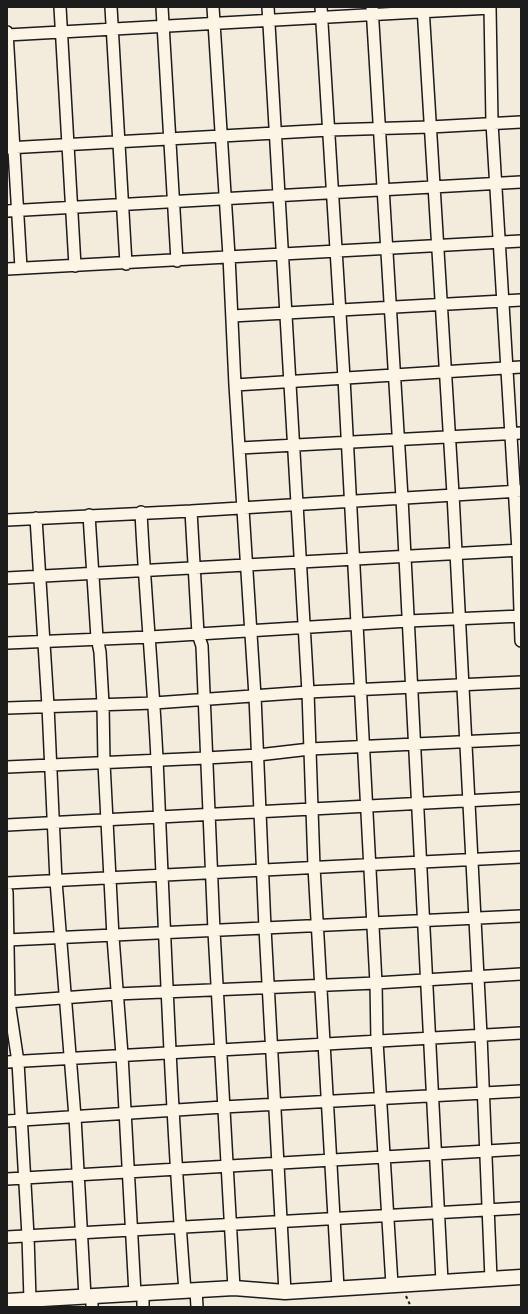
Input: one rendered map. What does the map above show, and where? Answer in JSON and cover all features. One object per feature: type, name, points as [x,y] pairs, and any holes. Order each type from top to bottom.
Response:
[{"type":"street","points":[[60,7],[74,266]]},
{"type":"street","points":[[111,7],[124,206],[126,264]]},
{"type":"street","points":[[162,7],[177,261]]},
{"type":"street","points":[[213,7],[229,256],[242,508],[255,696],[259,812],[285,1292]]},
{"type":"street","points":[[268,7],[294,445],[299,562],[308,692],[314,867],[322,986],[338,1288]]},
{"type":"street","points":[[21,268],[13,211],[7,34],[268,21],[322,12],[490,7],[492,123],[506,367],[516,434],[521,641]]},
{"type":"street","points":[[423,9],[450,437],[481,1035],[491,1279]]},
{"type":"street","points":[[372,11],[399,440],[427,979],[428,1038],[436,1154],[442,1281]]},
{"type":"street","points":[[322,12],[351,502],[352,559],[361,690],[376,983],[377,1041],[392,1285]]},
{"type":"street","points":[[11,148],[329,130],[430,127],[521,122]]},
{"type":"street","points":[[13,211],[124,206],[278,195],[521,182]]},
{"type":"street","points":[[7,269],[177,261],[282,252],[521,241]]},
{"type":"street","points":[[232,316],[521,300]]},
{"type":"street","points":[[235,385],[521,367]]},
{"type":"street","points":[[240,448],[516,434]]},
{"type":"street","points":[[7,520],[351,502],[453,494],[518,491]]},
{"type":"street","points":[[191,511],[198,634],[202,646],[208,815],[226,1165],[234,1288]]},
{"type":"street","points":[[140,512],[154,703],[163,934],[180,1228],[190,1290],[197,1307]]},
{"type":"street","points":[[89,515],[92,573],[97,638],[100,652],[103,704],[104,763],[116,994],[122,1055],[132,1230],[141,1298]]},
{"type":"street","points":[[36,518],[48,706],[56,881],[71,1059],[82,1233],[90,1300]]},
{"type":"street","points":[[7,578],[247,566],[455,553],[519,551]]},
{"type":"street","points":[[7,643],[97,638],[150,637],[459,618],[520,616]]},
{"type":"street","points":[[7,708],[154,703],[308,692],[521,682]]},
{"type":"street","points":[[7,767],[258,756],[310,749],[521,740]]},
{"type":"street","points":[[7,825],[366,806],[418,805],[521,798]]},
{"type":"street","points":[[7,883],[212,874],[262,869],[421,864],[521,857]]},
{"type":"street","points":[[7,892],[8,1002],[12,1062],[21,1120],[30,1300]]},
{"type":"street","points":[[8,940],[60,937],[113,937],[521,916]]},
{"type":"street","points":[[8,1002],[116,994],[322,986],[521,974]]},
{"type":"street","points":[[12,1062],[521,1033]]},
{"type":"street","points":[[7,1121],[274,1104],[521,1091]]},
{"type":"street","points":[[7,1179],[277,1162],[521,1149]]},
{"type":"street","points":[[7,1237],[281,1222],[388,1214],[521,1208]]},
{"type":"street","points":[[7,1301],[141,1298],[190,1290],[234,1288],[285,1292],[521,1277]]}]
